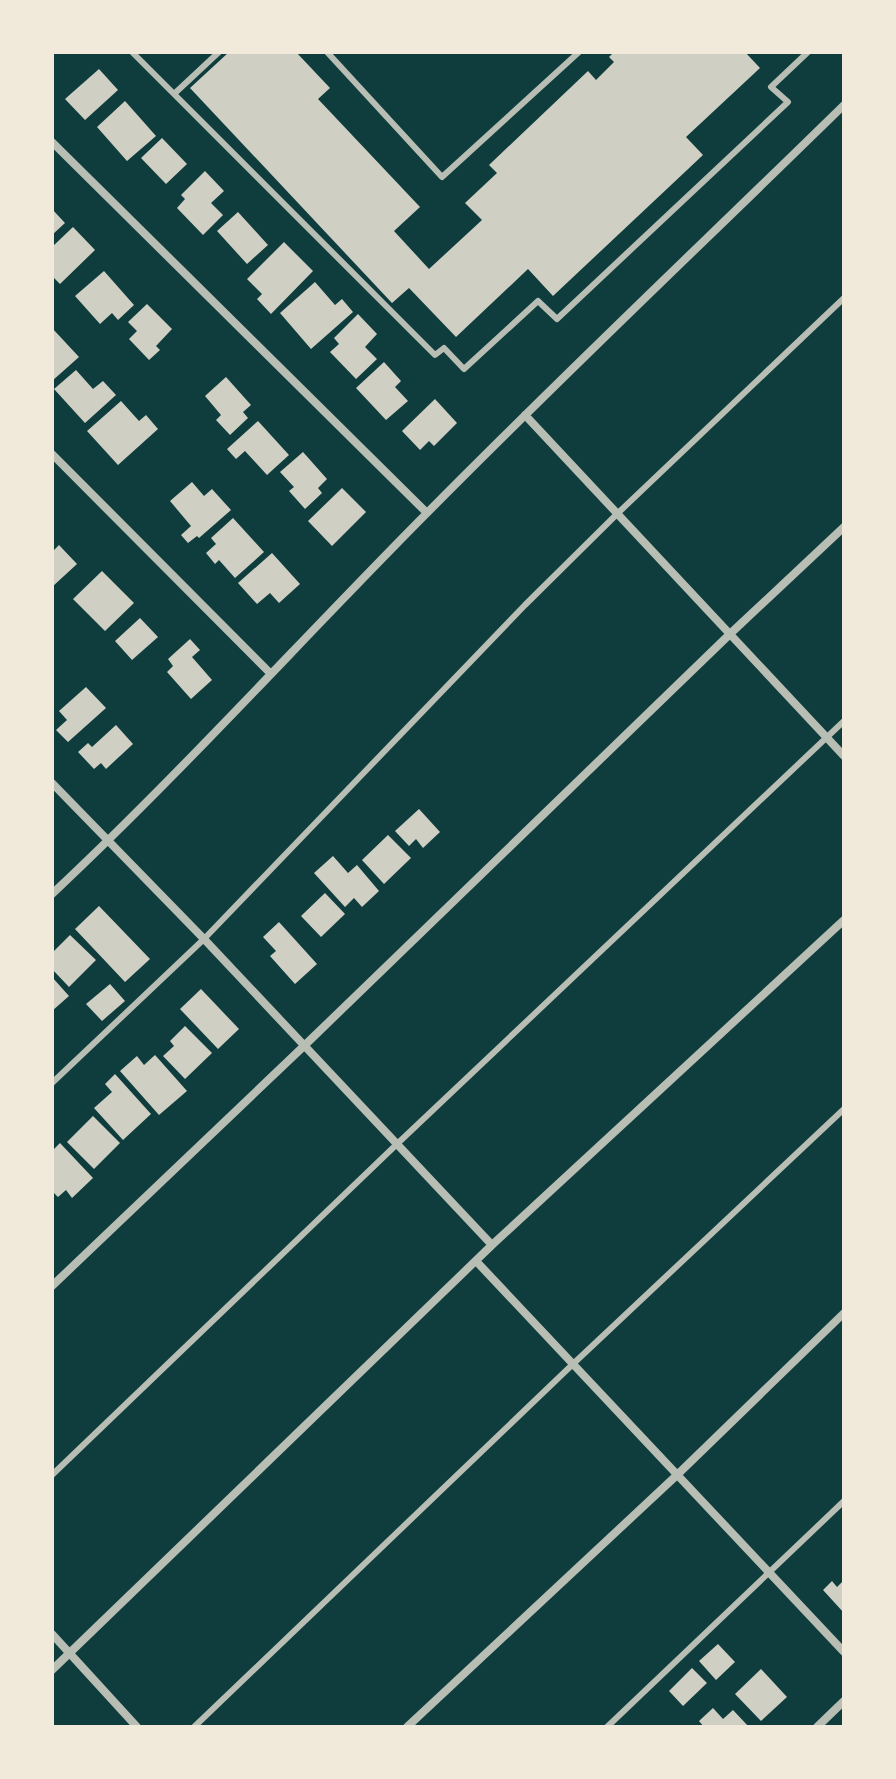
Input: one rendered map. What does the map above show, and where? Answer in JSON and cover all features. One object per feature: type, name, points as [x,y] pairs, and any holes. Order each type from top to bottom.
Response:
[{"type":"street","points":[[52,894],[108,841],[525,415],[844,105]]},
{"type":"street","points":[[52,142],[427,513]]},
{"type":"street","points":[[525,415],[844,756]]},
{"type":"street","points":[[52,454],[270,673]]},
{"type":"street","points":[[52,1286],[844,527]]},
{"type":"street","points":[[52,783],[305,1045],[492,1245]]},
{"type":"street","points":[[52,1670],[492,1245],[844,920]]},
{"type":"street","points":[[476,1261],[844,1652]]},
{"type":"street","points":[[407,1727],[677,1475],[844,1313]]},
{"type":"street","points":[[52,1634],[137,1727]]},
{"type":"street","points":[[817,1727],[844,1701]]},
{"type":"lane","points":[[132,52],[435,355],[444,348],[464,369],[538,301],[557,319],[788,102],[771,87],[808,52]]},
{"type":"lane","points":[[174,94],[219,52]]},
{"type":"lane","points":[[327,52],[442,177],[579,52]]},
{"type":"lane","points":[[52,1083],[204,939],[525,605],[844,298]]},
{"type":"lane","points":[[52,1475],[844,721]]},
{"type":"lane","points":[[194,1727],[844,1109]]},
{"type":"lane","points":[[607,1727],[844,1501]]},
{"type":"building","points":[[229,52],[296,52],[330,88],[318,99],[420,207],[394,231],[429,269],[482,220],[465,203],[497,173],[489,165],[588,71],[596,80],[614,62],[609,57],[614,52],[745,52],[760,68],[686,137],[703,155],[553,296],[528,269],[456,337],[409,288],[392,303],[190,88]]},
{"type":"building","points":[[99,69],[118,90],[85,120],[65,99]]},
{"type":"building","points":[[125,101],[156,136],[127,161],[97,127]]},
{"type":"building","points":[[162,138],[187,164],[166,184],[141,158]]},
{"type":"building","points":[[205,171],[224,191],[211,203],[223,215],[203,235],[177,208],[185,199],[181,195]]},
{"type":"building","points":[[52,209],[65,223],[52,235]]},
{"type":"building","points":[[238,212],[268,245],[247,264],[217,231]]},
{"type":"building","points":[[73,227],[95,250],[60,284],[52,276],[52,247]]},
{"type":"building","points":[[284,242],[313,271],[271,314],[257,299],[262,294],[247,279]]},
{"type":"building","points":[[104,271],[134,305],[118,320],[112,313],[100,324],[75,296]]},
{"type":"building","points":[[315,282],[335,305],[342,299],[353,312],[311,349],[280,313]]},
{"type":"building","points":[[147,304],[172,329],[156,346],[160,350],[149,360],[129,339],[137,331],[128,322]]},
{"type":"building","points":[[358,314],[377,334],[365,347],[377,359],[356,379],[330,352],[339,344],[334,338]]},
{"type":"building","points":[[52,328],[79,357],[52,381]]},
{"type":"building","points":[[384,362],[401,381],[395,387],[408,401],[386,420],[356,388]]},
{"type":"building","points":[[76,370],[93,389],[103,381],[116,395],[85,423],[54,389]]},
{"type":"building","points":[[226,377],[251,405],[243,412],[248,418],[230,435],[216,420],[221,415],[205,396]]},
{"type":"building","points":[[435,399],[457,423],[434,446],[429,441],[420,450],[402,431]]},
{"type":"building","points":[[121,401],[139,421],[146,415],[158,429],[118,465],[87,431]]},
{"type":"building","points":[[258,421],[289,455],[267,475],[245,451],[236,459],[227,449]]},
{"type":"building","points":[[303,452],[327,479],[318,488],[322,493],[305,509],[289,491],[294,487],[280,472]]},
{"type":"building","points":[[192,482],[204,496],[212,489],[231,510],[199,538],[197,536],[188,543],[181,535],[191,526],[170,501]]},
{"type":"building","points":[[342,488],[366,512],[332,546],[308,521]]},
{"type":"building","points":[[233,518],[264,552],[235,578],[219,560],[215,564],[206,553],[216,544],[211,538]]},
{"type":"building","points":[[59,545],[77,564],[52,587],[52,552]]},
{"type":"building","points":[[272,553],[300,584],[279,603],[270,593],[257,604],[238,583]]},
{"type":"building","points":[[102,571],[134,603],[105,631],[73,599]]},
{"type":"building","points":[[140,618],[158,637],[132,660],[115,641]]},
{"type":"building","points":[[190,639],[200,650],[192,657],[212,680],[191,699],[167,672],[173,666],[168,659]]},
{"type":"building","points":[[86,687],[106,708],[68,742],[56,730],[67,720],[59,711]]},
{"type":"building","points":[[116,725],[133,744],[106,769],[101,763],[94,769],[78,752],[88,743],[92,747]]},
{"type":"building","points":[[419,809],[440,832],[423,848],[416,839],[409,846],[395,831]]},
{"type":"building","points":[[388,835],[411,858],[384,884],[362,860]]},
{"type":"building","points":[[333,856],[348,873],[357,865],[379,891],[362,907],[354,898],[345,907],[314,873]]},
{"type":"building","points":[[325,893],[345,914],[321,937],[301,916]]},
{"type":"building","points":[[99,906],[150,959],[125,982],[75,929]]},
{"type":"building","points":[[279,922],[317,964],[295,984],[270,956],[276,951],[263,937]]},
{"type":"building","points":[[70,935],[96,960],[69,987],[52,969],[52,953]]},
{"type":"building","points":[[52,977],[69,996],[52,1011]]},
{"type":"building","points":[[110,984],[125,1001],[102,1021],[86,1004]]},
{"type":"building","points":[[201,989],[239,1029],[218,1049],[180,1009]]},
{"type":"building","points":[[185,1026],[212,1053],[185,1079],[163,1056],[174,1046],[170,1041]]},
{"type":"building","points":[[155,1055],[187,1091],[159,1115],[120,1071],[137,1056],[144,1065]]},
{"type":"building","points":[[115,1074],[151,1114],[123,1140],[94,1108],[112,1092],[105,1084]]},
{"type":"building","points":[[93,1116],[120,1143],[94,1169],[67,1142]]},
{"type":"building","points":[[60,1143],[93,1178],[72,1198],[66,1190],[58,1197],[52,1191],[52,1151]]},
{"type":"building","points":[[844,1580],[844,1613],[823,1590],[832,1581],[837,1587]]},
{"type":"building","points":[[718,1644],[735,1662],[716,1680],[699,1661]]},
{"type":"building","points":[[692,1668],[707,1683],[683,1706],[669,1691]]},
{"type":"building","points":[[761,1669],[787,1697],[761,1721],[735,1694]]},
{"type":"building","points":[[713,1708],[723,1719],[733,1710],[749,1727],[704,1727],[699,1721]]}]
